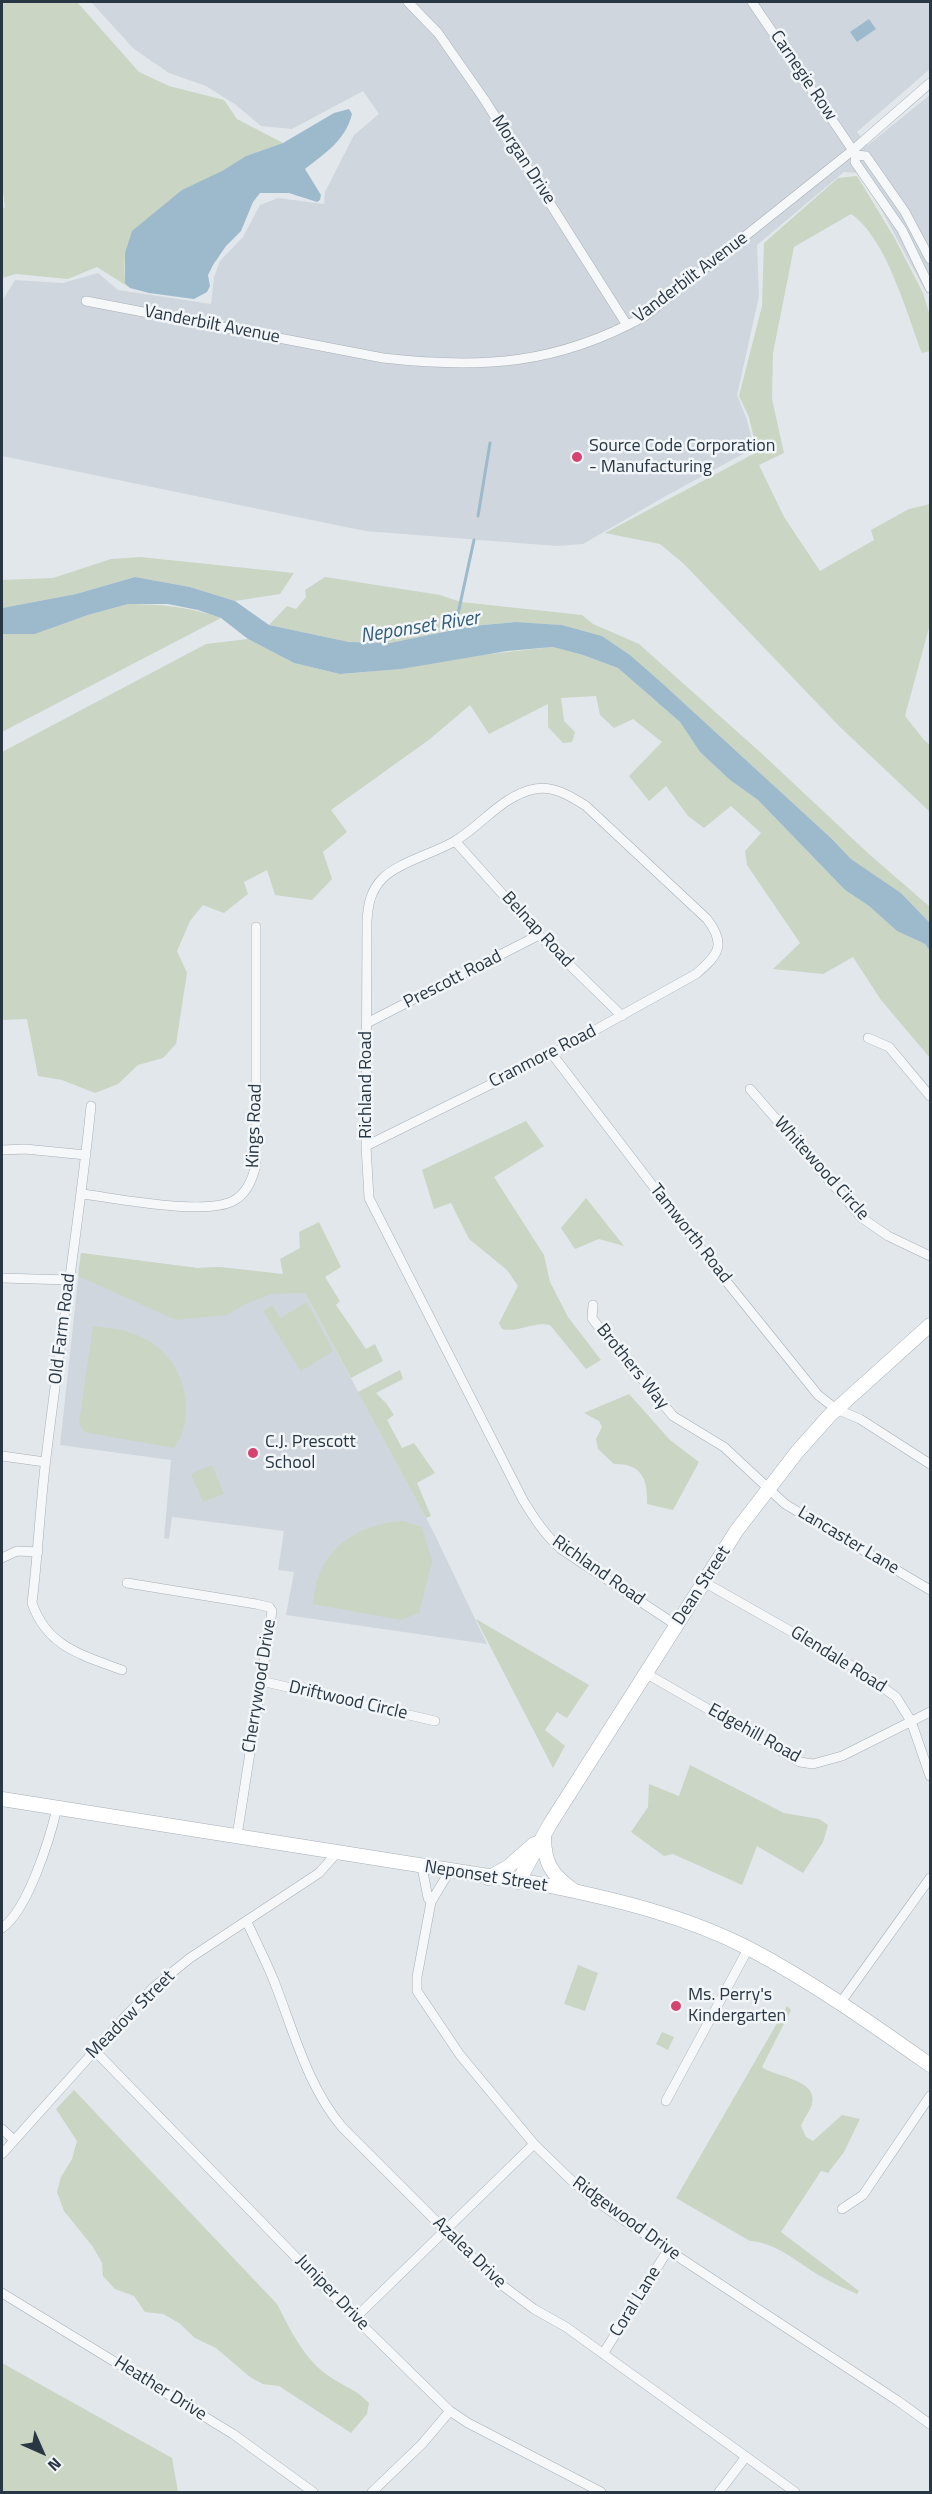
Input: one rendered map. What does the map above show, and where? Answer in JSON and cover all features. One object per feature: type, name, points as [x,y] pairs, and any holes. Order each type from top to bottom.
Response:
[{"type":"main road","name":"Dean Street","points":[[518,1882],[544,1834],[676,1625],[768,1489],[836,1409],[930,1325]]},
{"type":"main road","name":"Neponset Street","points":[[2,1799],[575,1891],[654,1911],[748,1949],[841,2002],[930,2065]]},
{"type":"main road","points":[[488,1878],[507,1867],[544,1834]]},
{"type":"main road","points":[[544,1834],[544,1855],[549,1867],[562,1882],[575,1891]]},
{"type":"street","name":"Morgan Drive","points":[[408,2],[438,33],[484,99],[627,325]]},
{"type":"street","name":"Carnegie Row","points":[[752,2],[809,82],[854,153]]},
{"type":"street","name":"Vanderbilt Avenue","points":[[86,301],[383,358],[429,363],[488,364],[527,359],[587,342],[645,316],[854,153],[930,83]]},
{"type":"street","points":[[930,259],[905,212],[866,156],[854,153],[855,162],[902,230],[930,288]]},
{"type":"street","name":"Richland Road","points":[[676,1625],[561,1549],[538,1524],[523,1500],[369,1198],[366,1146],[368,901],[384,877],[455,841],[513,797],[537,788],[554,790],[571,796],[586,806],[707,919],[718,933],[719,946],[713,957]]},
{"type":"street","name":"Belnap Road","points":[[455,841],[539,935],[622,1016]]},
{"type":"street","name":"Kings Road","points":[[82,1194],[216,1207],[240,1196],[254,1178],[256,1153],[256,927]]},
{"type":"street","name":"Prescott Road","points":[[367,1023],[539,935]]},
{"type":"street","name":"Cranmore Road","points":[[366,1146],[552,1054],[622,1016],[696,974],[713,957]]},
{"type":"street","points":[[868,1038],[890,1047],[930,1096]]},
{"type":"street","name":"Tamworth Road","points":[[552,1054],[779,1349],[818,1395],[836,1409],[860,1419],[930,1464]]},
{"type":"street","name":"Whitewood Circle","points":[[750,1089],[862,1218],[888,1236],[930,1256]]},
{"type":"street","name":"Old Farm Road","points":[[91,1106],[82,1194],[45,1462],[32,1603],[37,1619],[52,1638],[64,1646],[122,1670]]},
{"type":"street","points":[[2,1150],[25,1149],[86,1155]]},
{"type":"street","points":[[2,1278],[69,1280]]},
{"type":"street","name":"Brothers Way","points":[[593,1305],[592,1318],[673,1416],[724,1447],[768,1489]]},
{"type":"street","points":[[2,1456],[45,1462]]},
{"type":"street","name":"Lancaster Lane","points":[[768,1489],[785,1504],[930,1590]]},
{"type":"street","points":[[2,1558],[17,1551],[38,1552]]},
{"type":"street","name":"Glendale Road","points":[[704,1582],[859,1670],[896,1697],[911,1721],[930,1776]]},
{"type":"street","name":"Cherrywood Drive","points":[[127,1583],[268,1607],[272,1611],[237,1836]]},
{"type":"street","name":"Edgehill Road","points":[[647,1674],[800,1761],[813,1764],[842,1756],[930,1712]]},
{"type":"street","name":"Driftwood Circle","points":[[261,1681],[435,1721]]},
{"type":"street","points":[[2,1928],[15,1914],[28,1889],[49,1841],[57,1808]]},
{"type":"street","name":"Meadow Street","points":[[2,2154],[154,1987],[190,1958],[319,1873],[336,1854]]},
{"type":"street","name":"Ridgewood Drive","points":[[422,1867],[431,1902],[418,1967],[417,1991],[460,2055],[534,2144],[596,2201],[930,2424]]},
{"type":"street","name":"Ridgewood Drive","points":[[431,1902],[449,1872]]},
{"type":"street","points":[[841,2002],[930,1878]]},
{"type":"street","name":"Azalea Drive","points":[[247,1922],[274,1980],[303,2061],[326,2107],[342,2127],[446,2232],[511,2293],[566,2327],[795,2493]]},
{"type":"street","points":[[666,2101],[748,1949]]},
{"type":"street","name":"Juniper Drive","points":[[95,2051],[450,2411],[468,2423],[601,2493]]},
{"type":"street","points":[[842,2209],[863,2195],[930,2096]]},
{"type":"street","points":[[2,2129],[14,2140]]},
{"type":"street","points":[[356,2318],[534,2144]]},
{"type":"street","name":"Coral Lane","points":[[603,2354],[668,2250]]},
{"type":"street","name":"Heather Drive","points":[[2,2293],[233,2434],[313,2493]]},
{"type":"street","points":[[372,2493],[422,2444],[450,2411]]},
{"type":"street","points":[[720,2493],[745,2458]]},
{"type":"shaded area","points":[[91,2],[930,2],[930,69],[857,132],[868,145],[930,95],[930,293],[927,294],[878,204],[857,173],[844,172],[757,245],[759,296],[737,395],[747,420],[754,448],[583,544],[557,546],[365,531],[2,456],[2,301],[15,280],[63,283],[98,273],[118,290],[211,304],[214,277],[220,261],[243,237],[260,205],[278,198],[324,204],[325,192],[354,135],[379,114],[363,91],[292,129],[261,126],[236,105],[206,86],[169,73],[134,49]]},
{"type":"shaded area","name":"C.J. Prescott School","points":[[81,1253],[197,1268],[219,1267],[306,1277],[305,1293],[432,1529],[487,1644],[286,1615],[294,1572],[278,1570],[284,1531],[172,1517],[169,1539],[164,1538],[171,1460],[60,1445]]},
{"type":"green space","points":[[2,2],[77,2],[139,72],[169,86],[224,100],[237,119],[283,143],[246,156],[222,171],[125,253],[125,276],[130,288],[97,267],[68,279],[16,274],[2,278],[2,207],[5,208],[2,184]]},
{"type":"green space","points":[[857,176],[894,237],[923,293],[930,316],[930,351],[922,353],[885,258],[875,240],[851,214],[794,247],[773,353],[772,399],[784,453],[759,465],[784,517],[820,571],[874,540],[871,530],[909,509],[930,504],[930,624],[905,716],[930,745],[930,812],[840,727],[684,564],[660,544],[605,533],[757,452],[749,417],[739,396],[762,306],[764,243],[838,178]]},
{"type":"green space","points":[[140,557],[294,573],[280,594],[235,601],[190,587],[135,577],[76,594],[2,608],[2,580],[53,578],[111,559]]},
{"type":"green space","points":[[325,577],[440,595],[461,602],[582,615],[593,624],[639,644],[930,907],[930,923],[901,893],[851,859],[832,839],[630,655],[602,636],[562,625],[516,622],[473,626],[390,643],[349,642],[269,625],[287,606],[296,609],[306,597],[305,590]]},
{"type":"green space","points":[[128,604],[176,607],[221,618],[2,732],[2,634],[35,634],[88,615]]},
{"type":"green space","points":[[248,639],[294,663],[340,674],[401,669],[462,657],[553,647],[618,668],[680,722],[700,752],[730,780],[758,800],[845,890],[869,906],[897,931],[925,944],[930,951],[930,1058],[881,1000],[853,957],[823,974],[773,969],[800,943],[747,865],[745,851],[761,833],[731,806],[704,828],[688,816],[666,786],[649,801],[629,776],[662,742],[633,719],[614,728],[600,715],[596,696],[561,698],[564,721],[575,732],[572,742],[563,743],[548,727],[548,704],[489,734],[470,705],[430,739],[331,810],[347,832],[323,852],[332,879],[312,900],[275,895],[267,870],[244,882],[248,894],[224,913],[203,905],[190,921],[177,951],[187,973],[176,1044],[163,1058],[138,1065],[118,1084],[95,1093],[62,1080],[38,1076],[27,1019],[2,1020],[2,752],[206,644]]},
{"type":"green space","points":[[526,1121],[544,1146],[494,1177],[544,1255],[550,1282],[568,1317],[601,1360],[586,1369],[550,1325],[538,1324],[514,1330],[502,1329],[499,1323],[518,1286],[507,1270],[469,1239],[451,1203],[434,1209],[422,1170]]},
{"type":"green space","points":[[586,1198],[624,1246],[599,1239],[575,1249],[561,1228]]},
{"type":"green space","points":[[319,1222],[341,1267],[325,1277],[340,1301],[336,1305],[366,1349],[375,1344],[383,1361],[351,1378],[305,1293],[272,1294],[226,1315],[176,1320],[78,1276],[81,1253],[197,1268],[219,1267],[283,1274],[280,1259],[300,1248],[299,1232]]},
{"type":"green space","points":[[307,1302],[333,1351],[301,1371],[263,1311],[272,1305],[280,1318]]},
{"type":"green space","points":[[93,1326],[121,1330],[141,1337],[160,1349],[170,1361],[184,1389],[186,1404],[186,1420],[182,1434],[174,1448],[84,1432],[79,1423]]},
{"type":"green space","points":[[400,1370],[403,1379],[376,1393],[394,1415],[387,1420],[402,1448],[414,1443],[435,1473],[417,1483],[431,1516],[426,1518],[358,1392]]},
{"type":"green space","points":[[629,1394],[670,1440],[699,1462],[673,1510],[647,1504],[646,1487],[641,1475],[631,1466],[614,1464],[598,1449],[596,1439],[602,1427],[599,1421],[584,1413]]},
{"type":"green space","points":[[212,1465],[224,1494],[203,1502],[191,1474]]},
{"type":"green space","points":[[403,1521],[422,1527],[432,1561],[419,1613],[401,1620],[313,1604],[321,1570],[340,1544],[368,1528]]},
{"type":"green space","points":[[476,1619],[589,1685],[567,1718],[557,1712],[545,1730],[565,1746],[553,1768]]},
{"type":"green space","points":[[690,1765],[784,1813],[819,1819],[828,1825],[823,1842],[803,1873],[757,1846],[742,1885],[673,1854],[664,1856],[631,1832],[648,1807],[649,1784],[679,1796]]},
{"type":"green space","points":[[578,1965],[598,1973],[585,2011],[564,2004]]},
{"type":"green space","points":[[787,2006],[791,2010],[762,2067],[809,2089],[812,2104],[801,2126],[806,2137],[813,2141],[842,2115],[860,2119],[844,2152],[828,2173],[821,2171],[781,2232],[859,2291],[857,2294],[822,2277],[779,2250],[750,2241],[676,2198]]},
{"type":"green space","points":[[662,2032],[674,2037],[668,2050],[656,2044]]},
{"type":"green space","points":[[74,2090],[277,2304],[310,2359],[326,2374],[359,2394],[369,2403],[367,2414],[351,2433],[279,2386],[263,2384],[250,2377],[216,2348],[195,2338],[179,2323],[163,2314],[145,2312],[134,2296],[115,2289],[103,2276],[102,2263],[93,2247],[64,2211],[57,2192],[61,2177],[72,2159],[77,2141],[56,2109]]},
{"type":"green space","points":[[2,2363],[172,2458],[178,2492],[2,2492]]},
{"type":"water","points":[[869,19],[876,29],[857,42],[850,32]]},
{"type":"water","points":[[349,109],[352,114],[345,132],[327,152],[305,169],[321,195],[320,200],[317,202],[289,193],[260,193],[253,202],[241,231],[226,246],[213,265],[208,275],[210,286],[207,292],[194,299],[149,293],[130,288],[125,283],[125,253],[132,231],[182,190],[222,171],[246,156],[283,143],[334,113]]},
{"type":"water","points":[[135,577],[190,587],[235,601],[269,625],[349,642],[390,643],[473,626],[516,622],[562,625],[602,636],[630,655],[662,683],[851,859],[901,893],[930,923],[930,951],[925,944],[897,931],[869,906],[845,890],[758,800],[730,780],[700,752],[680,722],[618,668],[583,655],[553,647],[507,651],[401,669],[340,674],[294,663],[248,639],[221,618],[198,610],[168,604],[128,604],[88,615],[35,634],[2,634],[2,608],[76,594]]},
{"type":"waterway","points":[[478,516],[490,443]]},
{"type":"waterway","name":"Neponset River","points":[[454,632],[474,540]]},
{"type":"place","name":"Source Code Corporation - Manufacturing","points":[[577,457]]},
{"type":"place","name":"C.J. Prescott School","points":[[253,1453]]},
{"type":"place","name":"Ms. Perry's Kindergarten","points":[[676,2006]]}]
